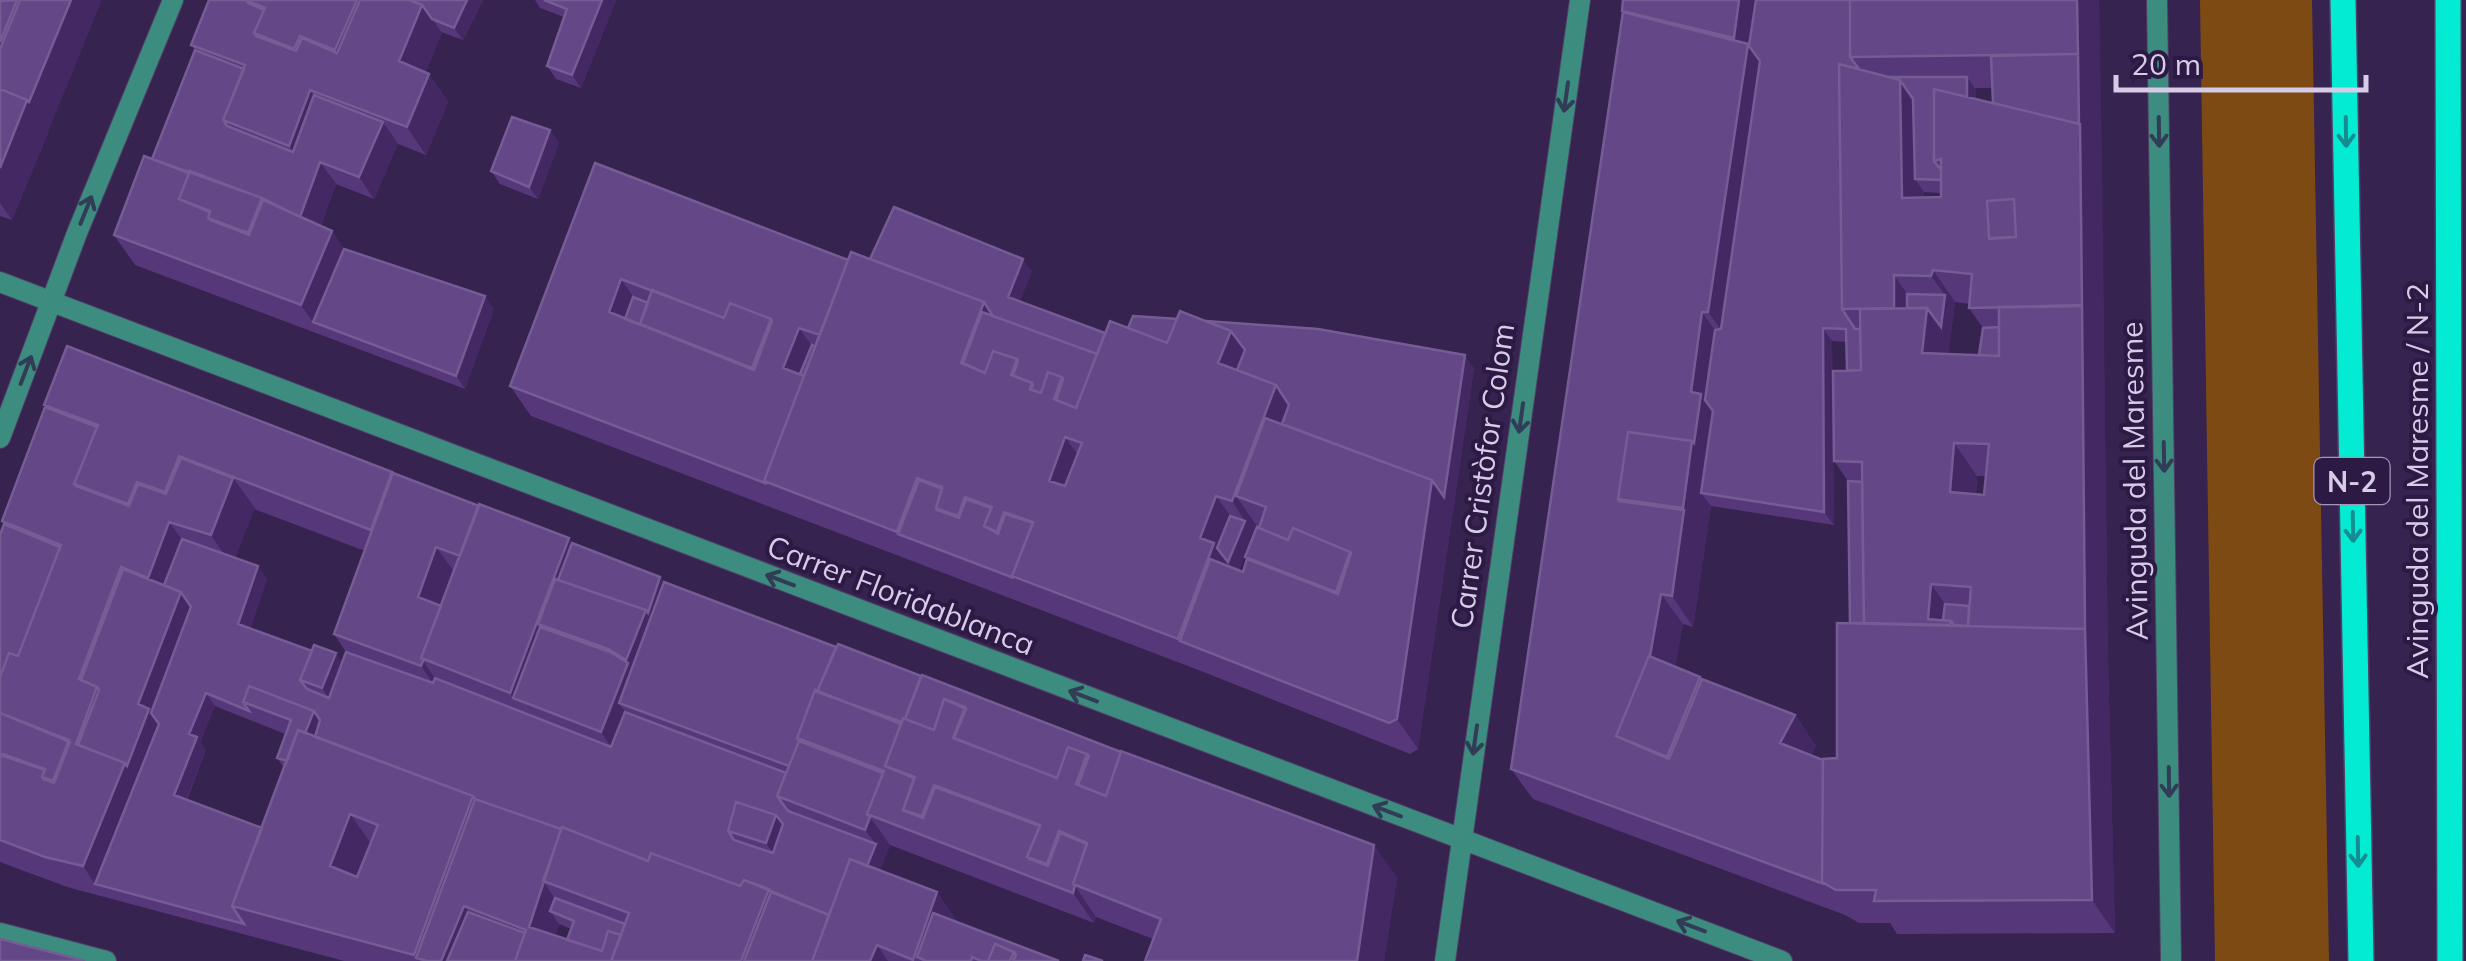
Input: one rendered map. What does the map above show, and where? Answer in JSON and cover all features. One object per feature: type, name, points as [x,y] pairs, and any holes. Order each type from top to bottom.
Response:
[{"type":"main road","name":"Avinguda del Maresme / N-2","points":[[2343,0],[2360,961]]},
{"type":"main road","name":"Avinguda del Maresme / N-2","points":[[2448,0],[2450,961]]},
{"type":"street","points":[[0,438],[173,0]]},
{"type":"street","name":"Carrer Cristòfor Colom","points":[[1445,961],[1580,0]]},
{"type":"street","name":"Avinguda del Maresme","points":[[2156,0],[2172,961]]},
{"type":"street","name":"Carrer Floridablanca","points":[[0,282],[1782,961]]},
{"type":"street","points":[[0,932],[106,961]]},
{"type":"shaded area","points":[[2200,0],[2312,0],[2329,961],[2215,961]]},
{"type":"building","points":[[17,0],[0,42],[0,1]]},
{"type":"building","points":[[20,0],[71,0],[29,102],[0,89],[0,49]]},
{"type":"building","points":[[209,0],[246,0],[264,10],[256,36],[296,51],[302,38],[337,53],[360,0],[409,0],[422,5],[399,61],[429,74],[407,127],[310,90],[289,146],[223,120],[245,65],[191,45]]},
{"type":"building","points":[[246,0],[357,0],[335,50],[300,36],[294,49],[254,33],[265,8]]},
{"type":"building","points":[[409,0],[467,0],[454,28],[432,19],[422,5]]},
{"type":"building","points":[[544,0],[602,0],[572,75],[547,66],[567,9]]},
{"type":"building","points":[[1623,0],[1739,0],[1734,38],[1622,11]]},
{"type":"building","points":[[1756,0],[1850,0],[1850,57],[1859,69],[1839,64],[1842,309],[1855,329],[1860,329],[1861,370],[1847,371],[1846,329],[1823,328],[1824,512],[1701,493],[1713,411],[1705,400],[1715,330],[1721,329],[1760,61],[1749,46]]},
{"type":"building","points":[[1850,0],[2077,0],[2078,54],[1850,57]]},
{"type":"building","points":[[1623,12],[1748,44],[1708,312],[1702,312],[1691,392],[1701,394],[1694,443],[1628,432],[1619,501],[1684,510],[1672,596],[1661,594],[1650,656],[1616,736],[1669,759],[1702,679],[1795,715],[1780,743],[1823,760],[1824,884],[1511,769]]},
{"type":"building","points":[[195,50],[244,69],[223,120],[227,126],[293,152],[314,95],[383,122],[359,177],[320,162],[300,217],[262,198],[152,159]]},
{"type":"building","points":[[2078,54],[2079,124],[1993,103],[1991,56]]},
{"type":"building","points":[[1839,64],[1900,80],[1902,198],[1941,197],[1941,159],[1934,161],[1934,89],[2080,124],[2082,306],[1969,308],[1972,274],[1933,270],[1931,276],[1894,275],[1894,308],[1842,309]],"holes":[[[2014,199],[2016,237],[1989,239],[1987,201]]]},
{"type":"building","points":[[1890,77],[1967,77],[1967,97],[1934,89],[1934,161],[1941,170],[1941,180],[1915,179],[1913,99],[1900,80]]},
{"type":"building","points":[[0,89],[27,100],[0,168]]},
{"type":"building","points":[[512,117],[550,130],[529,187],[491,171]]},
{"type":"building","points":[[144,156],[189,173],[179,199],[210,212],[210,220],[249,235],[263,200],[332,231],[301,305],[114,235]]},
{"type":"building","points":[[595,163],[848,260],[820,335],[799,328],[783,368],[804,376],[765,483],[510,386]],"holes":[[[621,279],[724,318],[730,303],[771,319],[754,370],[609,312]]]},
{"type":"building","points":[[190,171],[262,198],[248,233],[208,218],[210,211],[179,199]]},
{"type":"building","points":[[2014,199],[2016,237],[1989,238],[1987,201]]},
{"type":"building","points":[[894,207],[1023,259],[1008,297],[1105,333],[1097,354],[993,316],[984,302],[870,259]]},
{"type":"building","points":[[344,249],[485,296],[456,376],[313,322]]},
{"type":"building","points":[[851,252],[984,302],[961,363],[985,373],[993,351],[1017,359],[1011,375],[1032,383],[1030,389],[1041,393],[1048,372],[1062,377],[1054,399],[1076,408],[1110,321],[1167,343],[1180,311],[1231,331],[1218,363],[1276,385],[1232,501],[1216,496],[1200,538],[1214,543],[1178,639],[1012,576],[1033,522],[1004,512],[997,532],[984,526],[992,507],[965,497],[958,516],[936,508],[942,487],[917,478],[897,532],[764,481]],"holes":[[[1065,437],[1082,443],[1065,486],[1049,481]]]},
{"type":"building","points":[[652,290],[724,318],[730,303],[771,319],[752,368],[640,324]]},
{"type":"building","points":[[1907,294],[1945,295],[1941,327],[1927,308],[1907,308]]},
{"type":"building","points":[[633,297],[648,303],[641,325],[625,319]]},
{"type":"building","points":[[2082,305],[2085,629],[1968,626],[1971,587],[1931,584],[1928,619],[1951,621],[1950,625],[1864,623],[1862,462],[1834,461],[1833,371],[1861,370],[1860,309],[1927,308],[1922,353],[1999,356],[1999,307]],"holes":[[[1954,443],[1989,444],[1984,495],[1950,492]]]},
{"type":"building","points":[[982,312],[1097,354],[1076,408],[1056,400],[1062,377],[1048,372],[1041,393],[1031,390],[1032,383],[1013,375],[1017,359],[993,351],[985,373],[963,363]]},
{"type":"building","points":[[1133,316],[1177,319],[1167,343],[1128,328]]},
{"type":"building","points":[[1206,321],[1318,329],[1465,355],[1444,497],[1432,480],[1282,424],[1289,405],[1276,385],[1237,370],[1245,350],[1231,331]]},
{"type":"building","points":[[1999,327],[1999,356],[1979,355],[1983,328]]},
{"type":"building","points":[[812,345],[815,347],[804,376],[800,374]]},
{"type":"building","points":[[67,346],[392,472],[371,530],[179,456],[165,492],[137,482],[128,504],[74,484],[98,425],[44,405]]},
{"type":"building","points":[[45,407],[97,427],[76,486],[129,506],[138,484],[166,494],[181,458],[233,478],[211,535],[169,522],[148,578],[121,567],[79,679],[97,687],[76,744],[125,763],[83,866],[0,840],[0,755],[45,770],[43,779],[54,783],[70,742],[0,713],[0,677],[9,653],[18,656],[61,545],[2,521]]},
{"type":"building","points":[[1265,418],[1432,480],[1397,719],[1389,723],[1180,641],[1210,559],[1243,572],[1247,559],[1338,594],[1350,552],[1293,528],[1288,540],[1259,528],[1266,507],[1236,496]]},
{"type":"building","points":[[1628,432],[1692,441],[1683,508],[1618,499]]},
{"type":"building","points":[[393,473],[479,506],[460,556],[436,547],[418,597],[441,606],[421,666],[334,634]]},
{"type":"building","points":[[919,480],[942,489],[937,510],[959,518],[966,499],[991,508],[984,526],[998,534],[1005,514],[1033,523],[1014,578],[898,534]]},
{"type":"building","points":[[1848,481],[1862,482],[1864,623],[1850,623]]},
{"type":"building","points":[[479,504],[569,538],[510,693],[421,658]]},
{"type":"building","points":[[1230,516],[1245,521],[1228,562],[1217,548]]},
{"type":"building","points":[[4,524],[60,547],[18,656],[9,653],[0,677],[0,535]]},
{"type":"building","points":[[1257,527],[1288,540],[1293,528],[1350,552],[1336,592],[1245,557]]},
{"type":"building","points":[[182,539],[258,566],[238,624],[312,651],[300,680],[307,689],[329,698],[346,652],[433,683],[435,678],[611,747],[625,712],[786,773],[777,796],[788,811],[876,844],[867,866],[850,859],[829,915],[744,880],[740,886],[651,853],[648,861],[315,737],[320,720],[314,711],[249,686],[243,702],[249,711],[206,693],[189,734],[197,737],[174,795],[262,828],[232,906],[244,924],[95,884],[159,724],[151,713],[191,607],[181,592],[164,585]],"holes":[[[736,802],[776,815],[783,824],[773,853],[734,840],[728,831]]]},
{"type":"building","points":[[572,543],[660,577],[648,613],[558,580]]},
{"type":"building","points":[[123,569],[181,592],[138,704],[149,709],[127,766],[78,745],[99,690],[81,680]]},
{"type":"building","points":[[555,579],[646,610],[626,660],[608,649],[538,624]]},
{"type":"building","points":[[664,582],[836,647],[815,690],[789,766],[619,703]]},
{"type":"building","points":[[1945,604],[1969,606],[1968,626],[1943,620]]},
{"type":"building","points":[[1837,623],[2085,629],[2092,900],[1874,901],[1876,890],[1836,890],[1822,882],[1823,759],[1837,758]]},
{"type":"building","points":[[540,627],[610,652],[628,663],[601,732],[513,698]]},
{"type":"building","points":[[838,644],[921,676],[902,722],[817,692]]},
{"type":"building","points":[[314,645],[336,653],[322,688],[300,680]]},
{"type":"building","points":[[1649,656],[1700,677],[1667,757],[1616,736]]},
{"type":"building","points":[[922,675],[1121,752],[1106,796],[1078,785],[1087,754],[1068,747],[1057,778],[954,738],[966,709],[944,699],[934,730],[905,719]]},
{"type":"building","points":[[249,686],[314,711],[305,733],[298,730],[287,761],[277,758],[291,720],[243,702]]},
{"type":"building","points":[[815,690],[901,724],[885,766],[914,778],[904,811],[923,818],[935,787],[1040,826],[1029,859],[1048,866],[1060,833],[1087,844],[1073,893],[867,814],[884,771],[797,738]]},
{"type":"building","points":[[944,699],[965,707],[953,738],[1057,778],[1068,747],[1087,754],[1076,784],[1106,796],[1121,751],[1374,845],[1357,961],[1145,961],[1161,919],[1073,884],[1087,843],[1059,831],[1047,864],[1027,857],[1040,825],[934,785],[922,816],[903,810],[915,777],[885,766],[903,718],[934,730]]},
{"type":"building","points":[[0,713],[69,740],[53,781],[42,777],[45,769],[0,753]]},
{"type":"building","points":[[298,730],[473,796],[414,955],[232,906]],"holes":[[[350,814],[378,825],[357,877],[330,866]]]},
{"type":"building","points":[[799,741],[883,773],[865,830],[777,796]]},
{"type":"building","points":[[475,799],[561,829],[529,927],[602,951],[608,931],[621,935],[611,961],[515,961],[526,930],[464,906],[441,961],[416,958]]},
{"type":"building","points":[[736,802],[776,815],[766,843],[728,831]]},
{"type":"building","points":[[562,827],[648,861],[651,853],[740,886],[744,880],[769,889],[741,961],[611,961],[629,913],[543,881]]},
{"type":"building","points":[[850,859],[937,892],[913,960],[877,945],[870,961],[812,961]]},
{"type":"building","points":[[771,892],[829,915],[812,961],[744,961]]},
{"type":"building","points":[[555,898],[625,924],[621,935],[608,931],[602,951],[567,940],[574,921],[550,911]]},
{"type":"building","points":[[468,912],[525,933],[515,961],[447,961]]},
{"type":"building","points":[[933,913],[1059,961],[1013,961],[1014,952],[995,944],[988,961],[972,957],[971,961],[926,961],[917,957]]},
{"type":"building","points":[[0,939],[85,961],[0,961]]},
{"type":"building","points":[[995,944],[1014,952],[1010,961],[988,961]]}]
